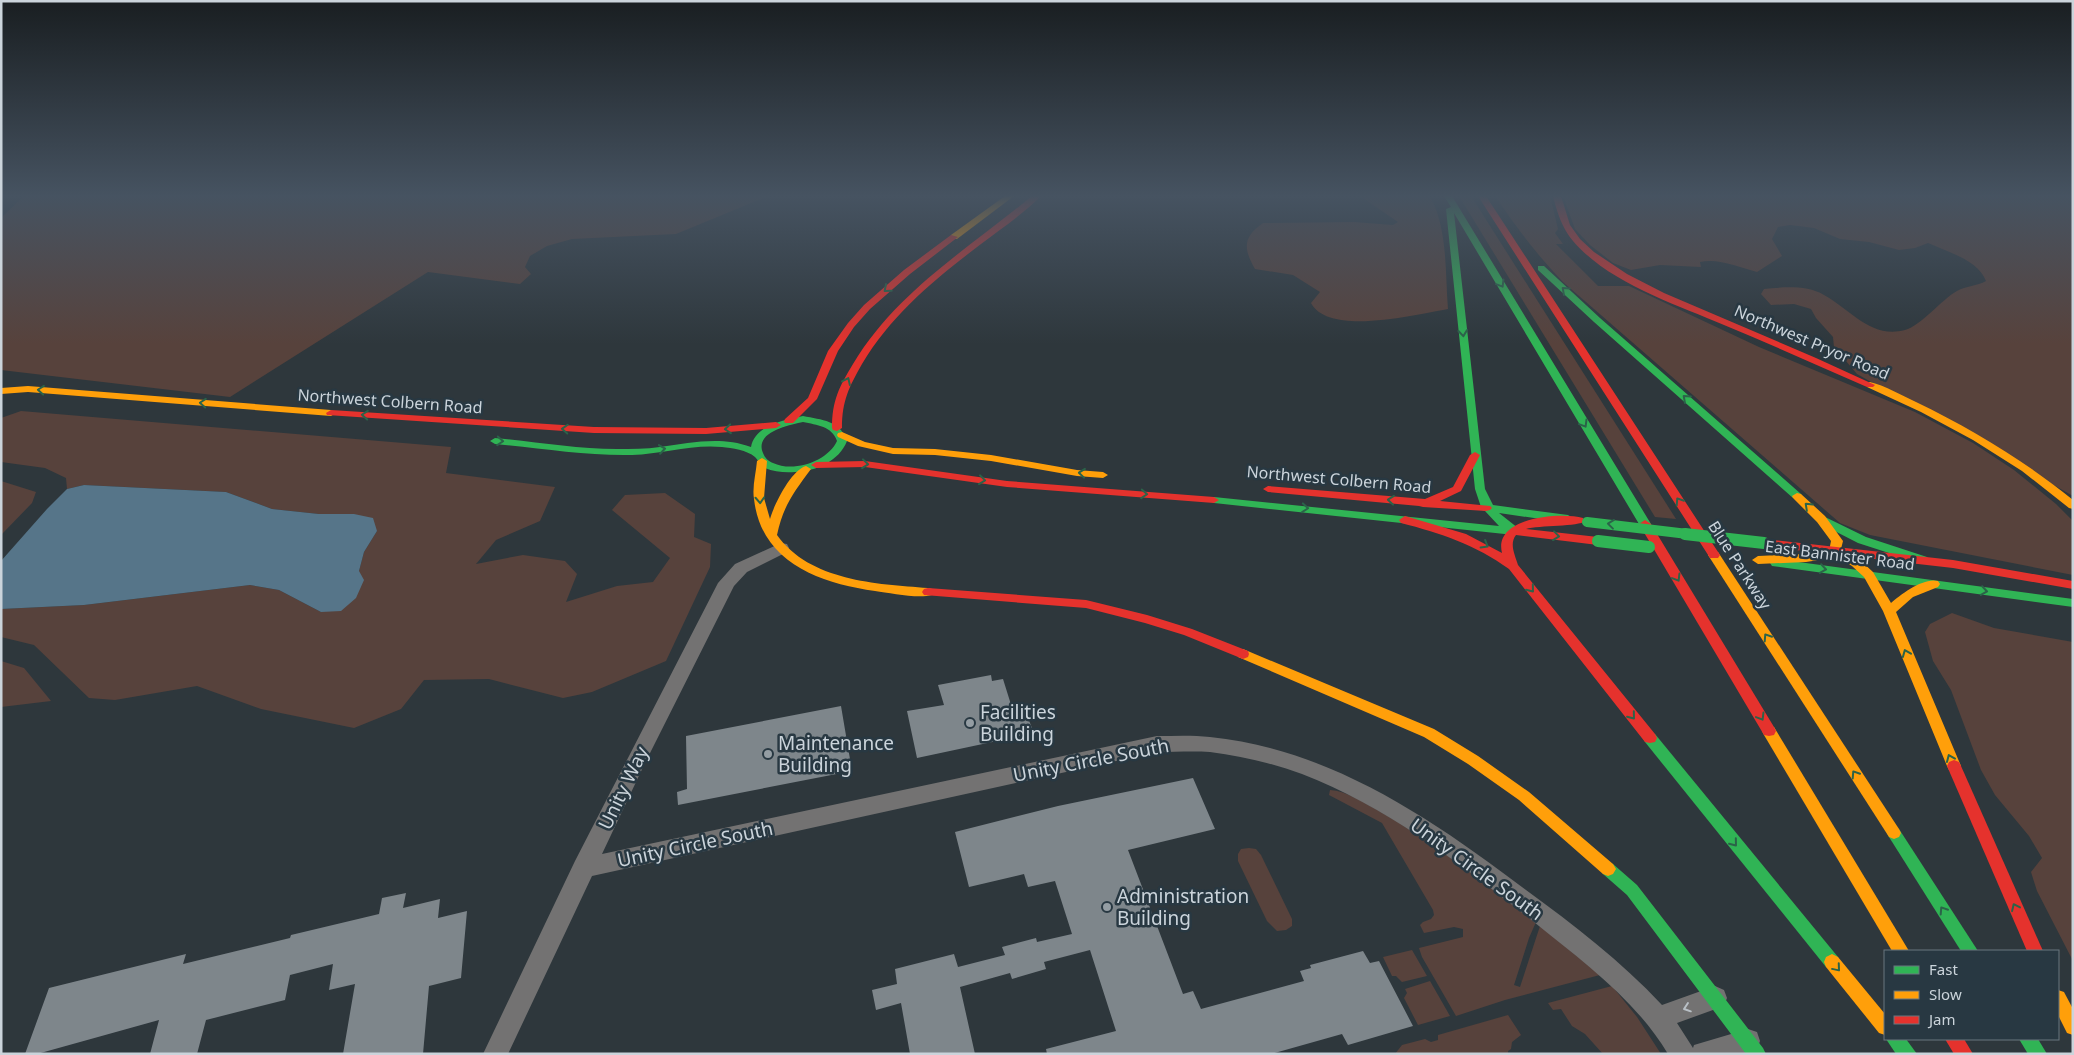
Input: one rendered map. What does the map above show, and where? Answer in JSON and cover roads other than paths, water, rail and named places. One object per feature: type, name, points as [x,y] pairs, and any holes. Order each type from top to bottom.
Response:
[{"type":"main road","points":[[789,421],[812,399],[818,389],[832,351],[851,325],[867,307],[907,272],[943,245]]},
{"type":"main road","points":[[776,542],[774,514],[785,493],[811,467],[828,460],[838,452],[842,444],[838,404],[863,351],[888,319],[923,284],[975,245]]},
{"type":"main road","points":[[1453,245],[1480,489],[1486,508],[1499,522],[1514,531],[1673,550]]},
{"type":"main road","points":[[1477,245],[1900,950]]},
{"type":"main road","name":"Blue Parkway","points":[[1514,245],[1969,950]]},
{"type":"main road","points":[[1521,245],[1547,275],[1821,518],[1862,540],[1923,560]]},
{"type":"main road","name":"Northwest Pryor Road","points":[[1581,245],[1634,281],[1944,418],[2013,459],[2055,489],[2073,506]]},
{"type":"main road","name":"Northwest Colbern Road","points":[[1,391],[28,389],[436,421],[594,430],[706,431],[776,425]]},
{"type":"main road","points":[[1,399],[18,402]]},
{"type":"main road","points":[[1112,476],[1076,473],[991,458],[935,452],[885,450],[862,444],[816,420],[789,421],[776,425],[758,438],[756,446],[759,458],[761,518],[785,554],[812,571],[852,583],[908,591],[1086,604],[1188,632],[1429,733],[1473,760],[1524,796],[1632,890],[1752,1048]]},
{"type":"main road","name":"Northwest Colbern Road","points":[[482,440],[617,452],[729,443],[748,447],[759,458],[786,469],[865,464],[1007,484],[1191,498],[1514,531]]},
{"type":"main road","points":[[1424,504],[1457,489],[1476,455]]},
{"type":"main road","name":"Northwest Colbern Road","points":[[1257,488],[1486,508],[1764,543],[1835,550]]},
{"type":"main road","points":[[1821,518],[1837,541],[1835,550],[1856,562],[1869,575],[1889,611],[1976,820],[2035,950]]},
{"type":"main road","points":[[1405,520],[1467,536],[1494,551],[1513,566],[1742,853],[1884,1026]]},
{"type":"main road","points":[[1513,566],[1507,553],[1505,542],[1514,531],[1526,523],[1583,521]]},
{"type":"main road","name":"East Bannister Road","points":[[2073,585],[2000,571],[1835,550],[1834,554],[1809,559],[1753,560],[2073,603]]},
{"type":"main road","points":[[1701,554],[1729,557]]},
{"type":"main road","points":[[1889,611],[1914,589],[1934,584]]},
{"type":"main road","points":[[2059,1000],[2073,1027]]},
{"type":"main road","points":[[1896,1040],[1908,1054]]},
{"type":"main road","points":[[1955,1040],[1964,1054]]},
{"type":"main road","points":[[2029,1040],[2038,1054]]},
{"type":"street","name":"Unity Way","points":[[494,1054],[635,763],[682,674],[726,583],[776,542]]},
{"type":"street","name":"Unity Circle South","points":[[584,868],[1157,744],[1179,742],[1210,744],[1254,752],[1316,771],[1376,800],[1436,835],[1598,959],[1658,1018],[1683,1054]]},
{"type":"street","points":[[1658,1018],[1715,998]]},
{"type":"street","points":[[1703,1054],[1752,1048]]},
{"type":"water","points":[[84,485],[226,492],[272,509],[319,514],[354,514],[373,518],[377,531],[364,552],[359,571],[364,580],[356,598],[341,611],[321,612],[279,590],[250,585],[84,605],[1,609],[1,561],[67,489]]},
{"type":"place","name":"Facilities Building","points":[[970,723]]},
{"type":"place","name":"Maintenance Building","points":[[768,754]]},
{"type":"place","name":"Administration Building","points":[[1107,907]]}]
